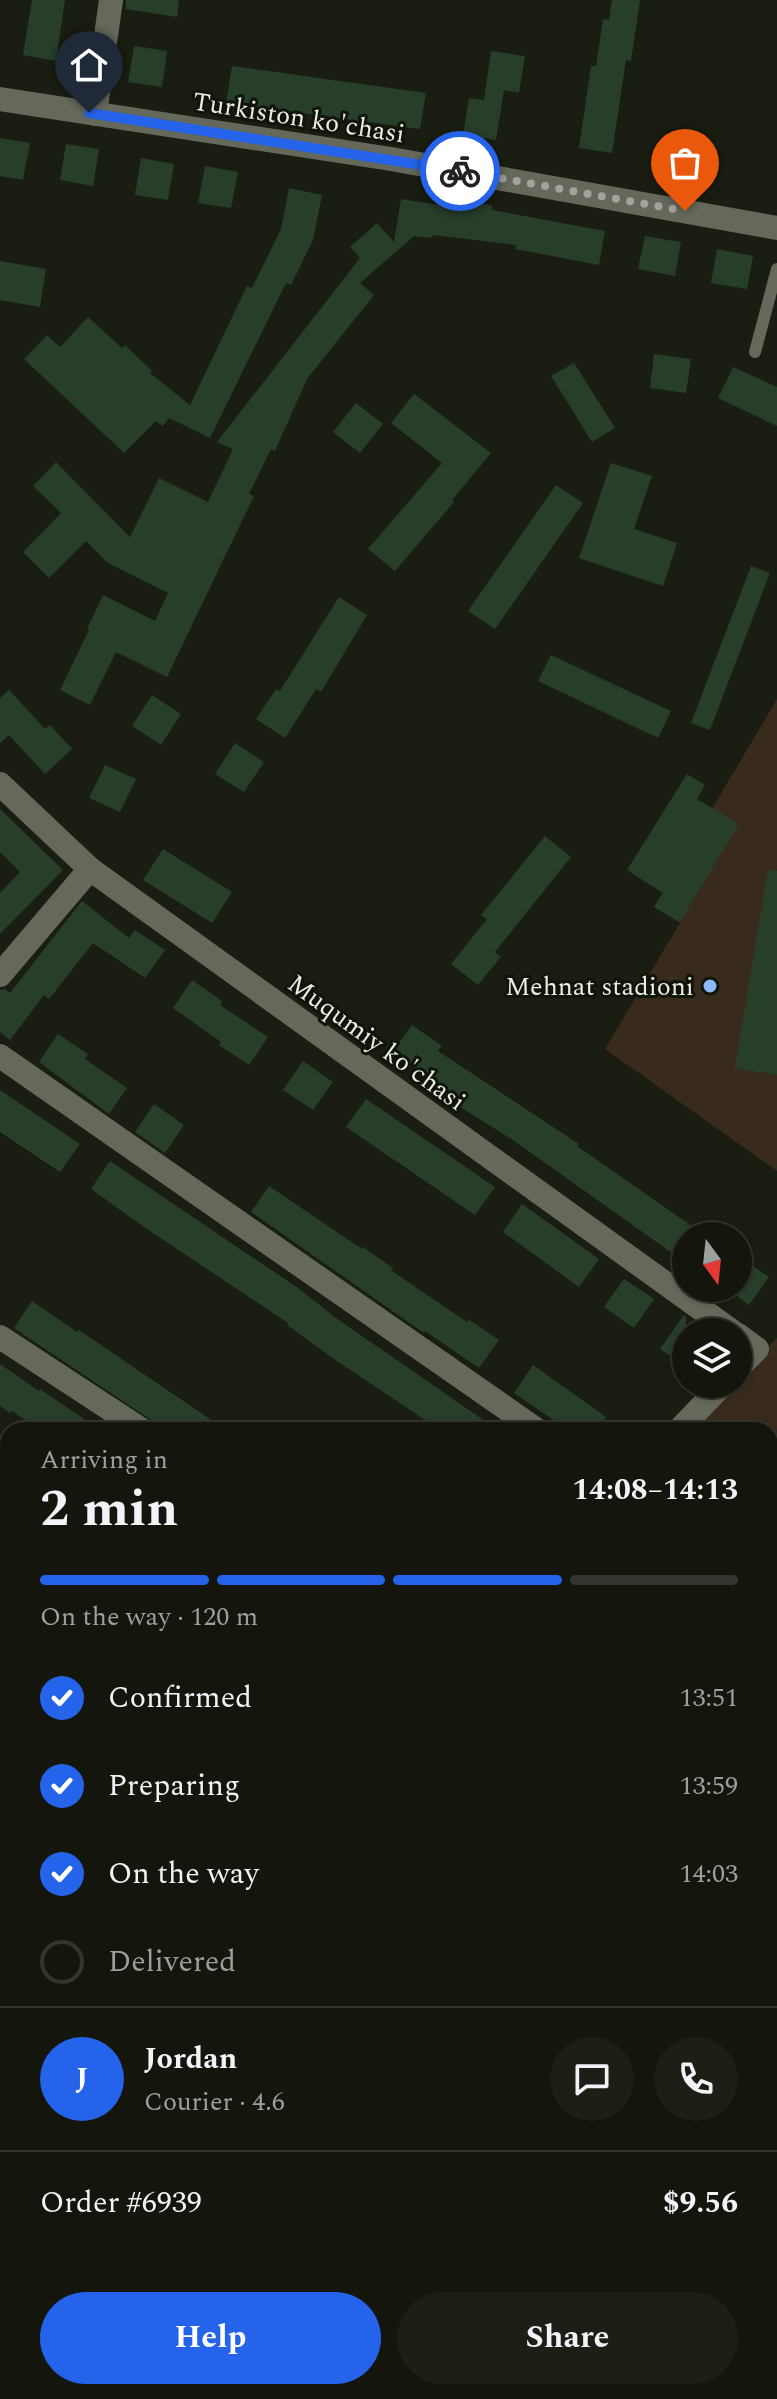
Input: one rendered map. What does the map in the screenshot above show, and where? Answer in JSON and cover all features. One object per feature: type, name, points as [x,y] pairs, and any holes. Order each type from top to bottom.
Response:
[{"type":"street","points":[[95,114],[111,0]]},
{"type":"street","name":"Turkiston ko'chasi","points":[[0,99],[391,159],[777,228]]},
{"type":"street","name":"Muqumiy ko'chasi","points":[[0,784],[90,869],[714,1318]]},
{"type":"street","points":[[0,975],[90,869]]},
{"type":"street","points":[[0,1056],[526,1422]]},
{"type":"street","points":[[0,1337],[130,1422]]},
{"type":"street","points":[[687,1422],[710,1398]]},
{"type":"lane","points":[[755,352],[777,269]]},
{"type":"shaded area","name":"Mehnat stadioni","points":[[777,699],[777,1171],[605,1049],[680,923],[654,907]]},
{"type":"shaded area","points":[[777,1338],[777,1422],[694,1422],[717,1398],[752,1398],[752,1362]]},
{"type":"building","points":[[32,0],[65,0],[56,61],[23,55]]},
{"type":"building","points":[[126,0],[179,0],[177,17],[126,9]]},
{"type":"building","points":[[612,0],[640,0],[631,61],[626,60],[612,153],[579,148],[591,66],[596,66],[603,19],[609,20]]},
{"type":"building","points":[[134,46],[167,51],[162,87],[128,82]]},
{"type":"building","points":[[491,51],[525,56],[519,93],[504,90],[496,140],[463,135],[469,98],[484,100]]},
{"type":"building","points":[[232,66],[426,93],[420,129],[226,103]]},
{"type":"building","points":[[0,138],[30,143],[23,180],[0,176]]},
{"type":"building","points":[[66,144],[99,149],[93,186],[60,180]]},
{"type":"building","points":[[141,158],[174,164],[168,200],[135,195]]},
{"type":"building","points":[[205,166],[238,172],[231,208],[198,203]]},
{"type":"building","points":[[289,188],[322,195],[313,240],[291,285],[286,283],[210,438],[169,418],[163,426],[156,421],[124,453],[24,359],[47,335],[60,347],[88,317],[122,348],[125,345],[152,371],[150,373],[190,405],[247,286],[252,288],[281,229]]},
{"type":"building","points":[[401,199],[458,208],[459,201],[492,205],[492,210],[605,231],[599,265],[515,249],[516,245],[433,235],[432,238],[414,236],[360,283],[374,295],[307,379],[275,451],[271,449],[249,494],[254,496],[167,677],[116,652],[90,705],[60,690],[103,595],[155,621],[168,593],[108,563],[86,541],[49,578],[23,552],[61,513],[33,486],[56,462],[130,537],[159,478],[208,502],[233,449],[217,442],[360,258],[350,247],[377,223],[394,242]]},
{"type":"building","points":[[645,236],[681,242],[675,276],[638,269]]},
{"type":"building","points":[[717,249],[753,256],[747,289],[711,283]]},
{"type":"building","points":[[0,261],[46,269],[40,307],[0,300]]},
{"type":"building","points":[[654,354],[691,359],[686,393],[650,388]]},
{"type":"building","points":[[574,363],[615,428],[592,442],[551,376]]},
{"type":"building","points":[[733,367],[777,387],[777,426],[718,398]]},
{"type":"building","points":[[414,394],[491,453],[395,571],[368,549],[442,463],[391,423]]},
{"type":"building","points":[[356,403],[383,424],[360,453],[333,432]]},
{"type":"building","points":[[611,463],[652,476],[634,529],[677,543],[663,586],[579,558]]},
{"type":"building","points":[[556,485],[583,503],[495,629],[468,611]]},
{"type":"building","points":[[751,566],[770,573],[710,730],[691,723]]},
{"type":"building","points":[[339,597],[367,615],[321,692],[316,689],[285,738],[256,719],[276,689],[280,691]]},
{"type":"building","points":[[551,655],[671,711],[658,738],[538,681]]},
{"type":"building","points":[[9,690],[45,729],[50,725],[72,749],[45,774],[9,735],[0,743],[0,698]]},
{"type":"building","points":[[152,695],[181,714],[161,745],[132,726]]},
{"type":"building","points":[[235,743],[264,762],[244,792],[215,774]]},
{"type":"building","points":[[105,765],[136,779],[120,812],[89,798]]},
{"type":"building","points":[[687,774],[705,785],[697,799],[739,824],[680,922],[654,907],[663,893],[627,870]]},
{"type":"building","points":[[0,809],[63,870],[0,934],[0,893],[20,872],[0,852]]},
{"type":"building","points":[[545,836],[571,857],[495,952],[501,957],[478,985],[451,964],[487,919],[481,915]]},
{"type":"building","points":[[163,849],[232,892],[212,923],[143,880]]},
{"type":"building","points":[[768,870],[777,871],[777,1075],[735,1068]]},
{"type":"building","points":[[82,901],[129,938],[135,930],[165,950],[145,978],[93,943],[49,999],[44,995],[10,1040],[0,1032],[0,990],[10,993]]},
{"type":"building","points":[[192,980],[222,1001],[220,1005],[268,1037],[249,1065],[173,1008]]},
{"type":"building","points":[[412,1025],[442,1046],[438,1051],[579,1144],[577,1146],[686,1222],[672,1222],[672,1253],[513,1140],[441,1095],[445,1089],[392,1053]]},
{"type":"building","points":[[58,1034],[88,1054],[85,1059],[127,1088],[109,1114],[39,1062]]},
{"type":"building","points":[[303,1061],[333,1082],[313,1110],[283,1090]]},
{"type":"building","points":[[0,1090],[80,1144],[60,1172],[0,1132]]},
{"type":"building","points":[[366,1099],[495,1187],[475,1215],[346,1127]]},
{"type":"building","points":[[154,1104],[184,1125],[165,1153],[135,1132]]},
{"type":"building","points":[[110,1161],[298,1288],[336,1318],[486,1422],[428,1422],[91,1189]]},
{"type":"building","points":[[269,1186],[363,1247],[393,1268],[392,1271],[467,1322],[468,1319],[499,1340],[479,1368],[251,1212]]},
{"type":"building","points":[[522,1204],[599,1259],[579,1287],[503,1232]]},
{"type":"building","points":[[752,1265],[769,1277],[752,1301]]},
{"type":"building","points":[[624,1279],[654,1299],[634,1328],[604,1307]]},
{"type":"building","points":[[32,1301],[214,1422],[154,1422],[14,1328]]},
{"type":"building","points":[[672,1332],[672,1357],[660,1349]]},
{"type":"building","points":[[0,1364],[88,1422],[28,1422],[0,1406]]},
{"type":"building","points":[[533,1365],[606,1417],[603,1422],[557,1422],[514,1393]]},
{"type":"way so far","points":[[460,171],[685,211]]},
{"type":"place","name":"Mehnat stadioni","points":[[710,986]]},
{"type":"route","points":[[89,113],[460,171]]}]
